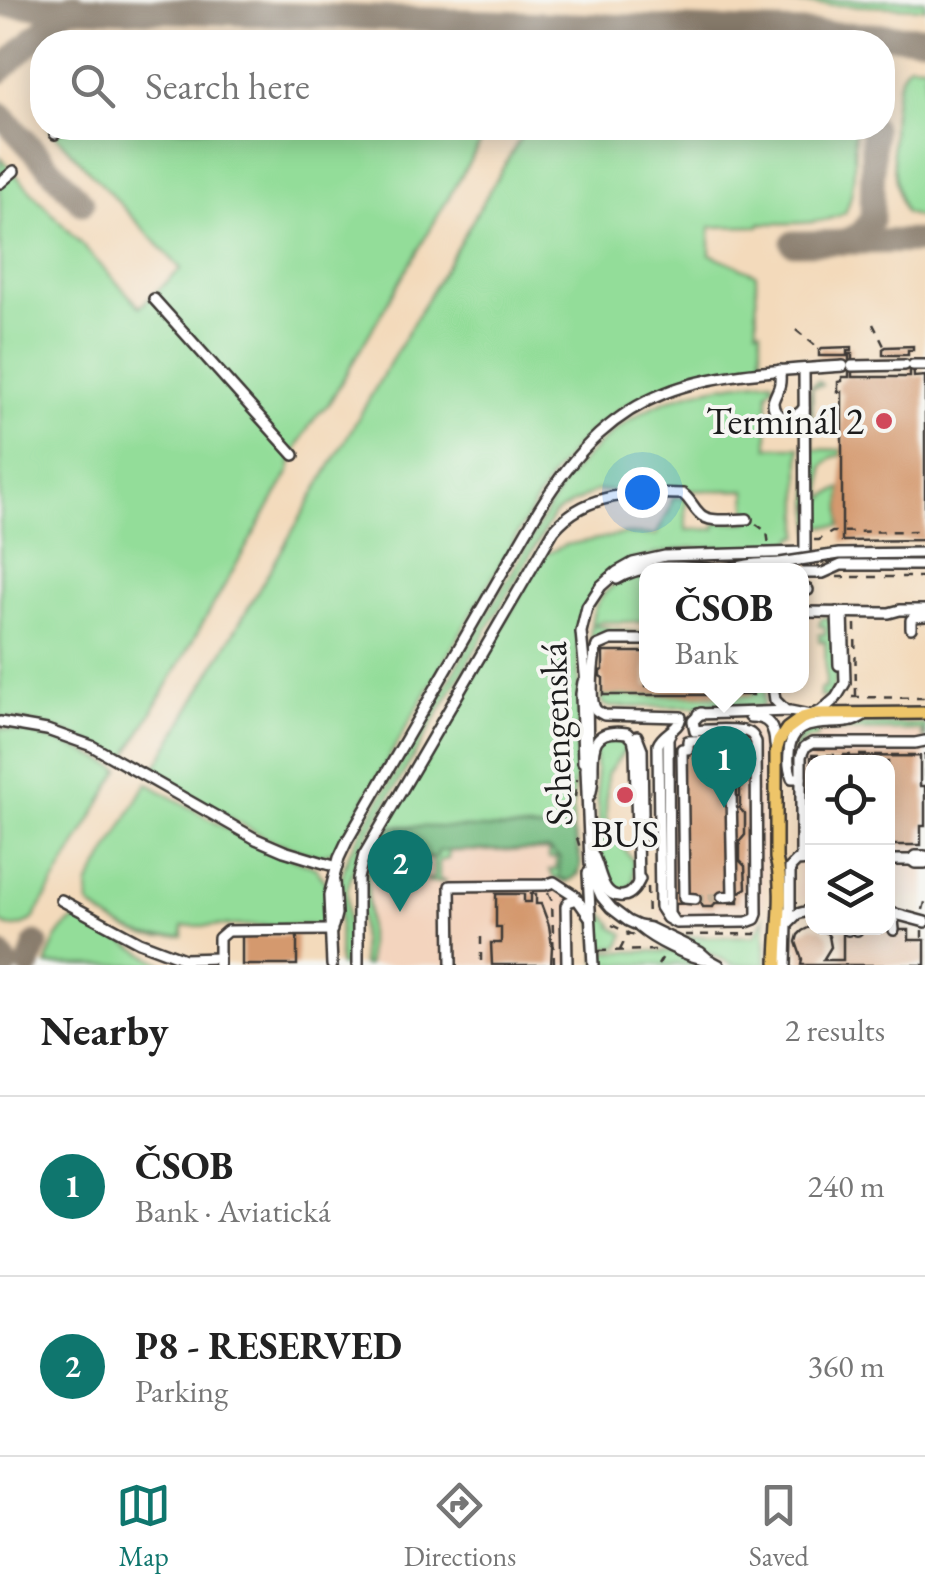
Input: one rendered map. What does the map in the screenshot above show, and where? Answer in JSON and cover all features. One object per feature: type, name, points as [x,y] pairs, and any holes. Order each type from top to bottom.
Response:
[{"type":"main road","points":[[780,962],[776,751],[781,737],[810,716],[925,713]]},
{"type":"main road","points":[[882,714],[925,722]]},
{"type":"street","points":[[0,184],[14,171]]},
{"type":"street","points":[[154,299],[294,456]]},
{"type":"street","points":[[332,965],[328,896],[346,841],[538,511],[574,459],[618,419],[664,393],[713,378],[780,370],[925,365]]},
{"type":"street","points":[[780,370],[773,404],[784,418],[802,413],[805,406],[804,369]]},
{"type":"street","name":"Schengenská","points":[[719,965],[700,952],[620,916],[604,899],[593,878],[586,769],[588,711],[581,632],[587,607],[601,586],[624,567],[642,560],[805,552],[805,406]]},
{"type":"street","points":[[358,965],[358,878],[364,855],[561,522],[601,498],[656,494],[687,496],[706,519],[747,519]]},
{"type":"street","points":[[754,553],[784,558]]},
{"type":"street","points":[[791,563],[925,553]]},
{"type":"street","points":[[809,573],[820,574],[853,560],[925,565]]},
{"type":"street","points":[[584,651],[592,611],[603,591],[615,580],[639,569]]},
{"type":"street","points":[[809,612],[925,616]]},
{"type":"street","points":[[639,640],[600,644],[594,653],[597,710],[611,715],[681,717],[788,711],[810,716],[825,708],[842,688],[846,614]]},
{"type":"street","points":[[911,628],[914,617],[925,616]]},
{"type":"street","points":[[615,640],[620,652]]},
{"type":"street","points":[[775,693],[777,702],[788,711]]},
{"type":"street","points":[[681,717],[678,726],[658,745],[659,902],[667,918],[678,923],[747,922],[757,914],[756,742],[750,733],[726,728],[694,730],[692,720],[701,713]]},
{"type":"street","points":[[728,713],[768,721],[774,730],[776,751]]},
{"type":"street","points":[[867,714],[853,721],[808,725],[799,731],[788,750],[792,778],[805,776],[802,752],[812,744],[922,743]]},
{"type":"street","points":[[0,722],[47,730],[92,746],[256,839],[337,867]]},
{"type":"street","points":[[673,730],[668,738],[670,914],[678,923]]},
{"type":"street","points":[[587,802],[594,786],[595,742],[606,733],[624,732],[636,748],[638,882],[634,889],[626,895],[613,894],[603,884],[597,859],[590,850]]},
{"type":"street","points":[[695,899],[684,898],[682,749],[688,749],[688,741],[730,740],[733,896],[722,896]]},
{"type":"street","points":[[669,825],[683,824]]},
{"type":"street","points":[[800,860],[805,833]]},
{"type":"street","points":[[590,850],[587,858],[593,965]]},
{"type":"street","points":[[895,860],[911,860],[914,856],[925,860]]},
{"type":"street","points":[[780,962],[789,911],[790,868],[805,860]]},
{"type":"street","points":[[564,888],[580,885],[588,872]]},
{"type":"street","points":[[546,888],[554,882],[564,888],[589,916]]},
{"type":"street","points":[[451,965],[450,886],[558,889],[576,900]]},
{"type":"street","points":[[61,900],[139,942],[184,959],[219,962],[219,938],[226,931],[332,930]]},
{"type":"street","points":[[567,965],[566,906],[576,900]]},
{"type":"street","points":[[787,924],[805,912]]},
{"type":"street","points":[[895,923],[923,925]]},
{"type":"path","points":[[872,324],[884,348]]},
{"type":"path","points":[[796,330],[820,349]]},
{"type":"path","points":[[747,519],[766,530],[769,546]]},
{"type":"path","points":[[813,540],[832,532],[925,530]]},
{"type":"path","points":[[825,577],[925,578]]},
{"type":"path","points":[[846,614],[854,697],[925,698]]},
{"type":"path","points":[[895,755],[924,755],[925,778]]},
{"type":"path","points":[[546,888],[552,901],[554,965]]},
{"type":"path","points":[[612,925],[646,942]]},
{"type":"path","points":[[923,925],[922,938],[925,937]]},
{"type":"path","points":[[620,950],[628,933]]},
{"type":"path","points":[[481,937],[481,965]]},
{"type":"path","points":[[658,965],[668,950]]},
{"type":"shaded area","points":[[748,725],[758,737],[764,737],[765,904],[759,917],[677,925],[662,916],[656,740],[674,726]]},
{"type":"shaded area","points":[[923,730],[925,897],[895,898],[895,755],[805,755],[805,898],[797,898],[798,750],[807,739],[816,737],[816,731]]},
{"type":"shaded area","points":[[549,850],[556,858],[556,870],[551,875],[581,899],[573,911],[579,922],[579,965],[368,965],[368,872],[375,860],[425,859],[448,851]]},
{"type":"green space","points":[[682,0],[925,0],[925,8]]},
{"type":"green space","points":[[909,64],[925,65],[925,219],[905,213],[896,180],[892,140],[901,76]]},
{"type":"green space","points":[[60,140],[482,140],[328,405],[304,435],[290,471],[125,759],[64,732],[0,717],[0,158],[140,307],[181,269]]},
{"type":"green space","points":[[519,140],[854,140],[854,171],[845,213],[803,223],[710,227],[710,254],[756,274],[757,329],[761,329],[761,356],[768,364],[733,368],[670,384],[615,413],[567,456],[546,485],[336,849],[317,856],[268,839],[152,774]]},
{"type":"green space","points":[[772,380],[774,384],[768,392],[768,447],[800,447],[800,536],[789,543],[767,544],[766,548],[689,548],[630,561],[598,584],[578,629],[579,726],[573,831],[580,857],[579,874],[565,883],[554,878],[550,870],[556,870],[556,858],[549,858],[548,850],[449,851],[448,859],[439,861],[439,880],[446,882],[427,882],[433,879],[433,859],[375,860],[374,872],[368,873],[368,965],[362,965],[361,897],[369,858],[543,556],[565,545],[626,534],[656,535],[673,497],[686,498],[686,530],[715,529],[716,523],[748,522],[746,490],[595,491],[554,514],[358,852],[347,891],[347,965],[339,965],[340,883],[349,853],[564,482],[609,436],[655,406],[708,388]]},
{"type":"green space","points":[[818,381],[822,385],[812,387],[813,449],[842,450],[842,455],[833,457],[823,467],[823,495],[810,508],[810,392],[812,385]]},
{"type":"green space","points":[[842,488],[841,526],[816,526],[816,537],[812,538],[811,511]]},
{"type":"green space","points":[[639,573],[639,622],[594,625],[639,634],[599,634],[591,640],[593,613],[598,603],[622,580]]},
{"type":"green space","points":[[827,617],[835,627],[836,679],[829,697],[820,697],[820,689],[826,688],[825,641],[819,641],[825,627],[819,626],[821,619]]},
{"type":"green space","points":[[764,693],[763,706],[610,707],[603,704],[602,695]]},
{"type":"green space","points":[[925,724],[925,738],[922,730],[817,731],[817,738],[800,745],[794,773],[795,746],[809,730],[828,725]]},
{"type":"green space","points":[[0,728],[62,743],[120,769],[34,918],[17,927],[0,922]]},
{"type":"green space","points":[[621,736],[625,750],[607,774],[606,817],[612,833],[633,861],[634,882],[624,892],[610,886],[602,871],[595,749],[603,738]]},
{"type":"green space","points":[[147,783],[250,842],[315,867],[326,884],[323,923],[183,926],[183,936],[156,937],[127,929],[94,909],[89,904],[88,886]]},
{"type":"green space","points":[[389,826],[573,830],[579,871],[569,881],[559,877],[560,858],[549,850],[438,851],[437,857],[373,858]]},
{"type":"green space","points":[[592,892],[612,927],[625,934],[619,947],[597,947]]},
{"type":"green space","points":[[764,918],[766,965],[734,965],[680,939],[755,936]]},
{"type":"green space","points":[[78,919],[164,965],[47,965],[57,938]]},
{"type":"green space","points":[[672,951],[709,965],[597,965],[597,952]]},
{"type":"building","points":[[913,346],[908,355],[883,355],[886,347]]},
{"type":"building","points":[[852,347],[847,356],[819,356],[822,348]]},
{"type":"building","name":"Terminál 2","points":[[849,354],[852,377],[910,377],[910,360],[914,377],[925,376],[925,540],[842,541],[842,392],[838,392],[838,382],[849,377]]},
{"type":"building","points":[[603,652],[639,652],[639,693],[753,695],[603,695]]},
{"type":"building","points":[[736,736],[736,757],[745,761],[740,809],[745,814],[745,835],[740,841],[740,861],[745,866],[746,888],[738,893],[738,903],[715,903],[713,907],[703,907],[701,903],[673,904],[672,747],[684,747],[684,737]]},
{"type":"building","points":[[895,756],[920,756],[920,786],[925,786],[921,845],[895,845]]},
{"type":"building","points":[[496,894],[524,894],[524,902],[531,902],[531,894],[536,894],[536,904],[541,904],[549,925],[551,965],[492,965],[491,943],[501,943],[501,927],[496,927]]},
{"type":"building","points":[[805,930],[805,935],[828,935],[831,947],[823,960],[843,960],[843,935],[895,935],[895,930],[909,930],[909,940],[925,940],[925,965],[801,965],[796,942]]},
{"type":"building","points":[[297,935],[297,965],[242,965],[242,936]]},
{"type":"taxiway","points":[[44,30],[73,3]]},
{"type":"taxiway","points":[[0,5],[723,30]]},
{"type":"taxiway","points":[[895,36],[925,37]]},
{"type":"taxiway","points":[[0,71],[30,43]]},
{"type":"taxiway","points":[[0,114],[82,203]]},
{"type":"taxiway","points":[[843,242],[861,234],[872,219],[873,140]]},
{"type":"taxiway","points":[[793,243],[925,241]]},
{"type":"taxiway","points":[[29,965],[36,944]]},
{"type":"taxiway","points":[[0,955],[7,965]]},
{"type":"tunnel","points":[[785,558],[796,563]]},
{"type":"tunnel","points":[[809,567],[832,568]]},
{"type":"tunnel","points":[[695,899],[722,897]]},
{"type":"place","name":"Terminál 2","points":[[884,421]]},
{"type":"place","name":"BUS","points":[[625,795]]},
{"type":"place","name":"ČSOB","points":[[724,808]]},
{"type":"place","name":"P8 - RESERVED","points":[[400,912]]}]
